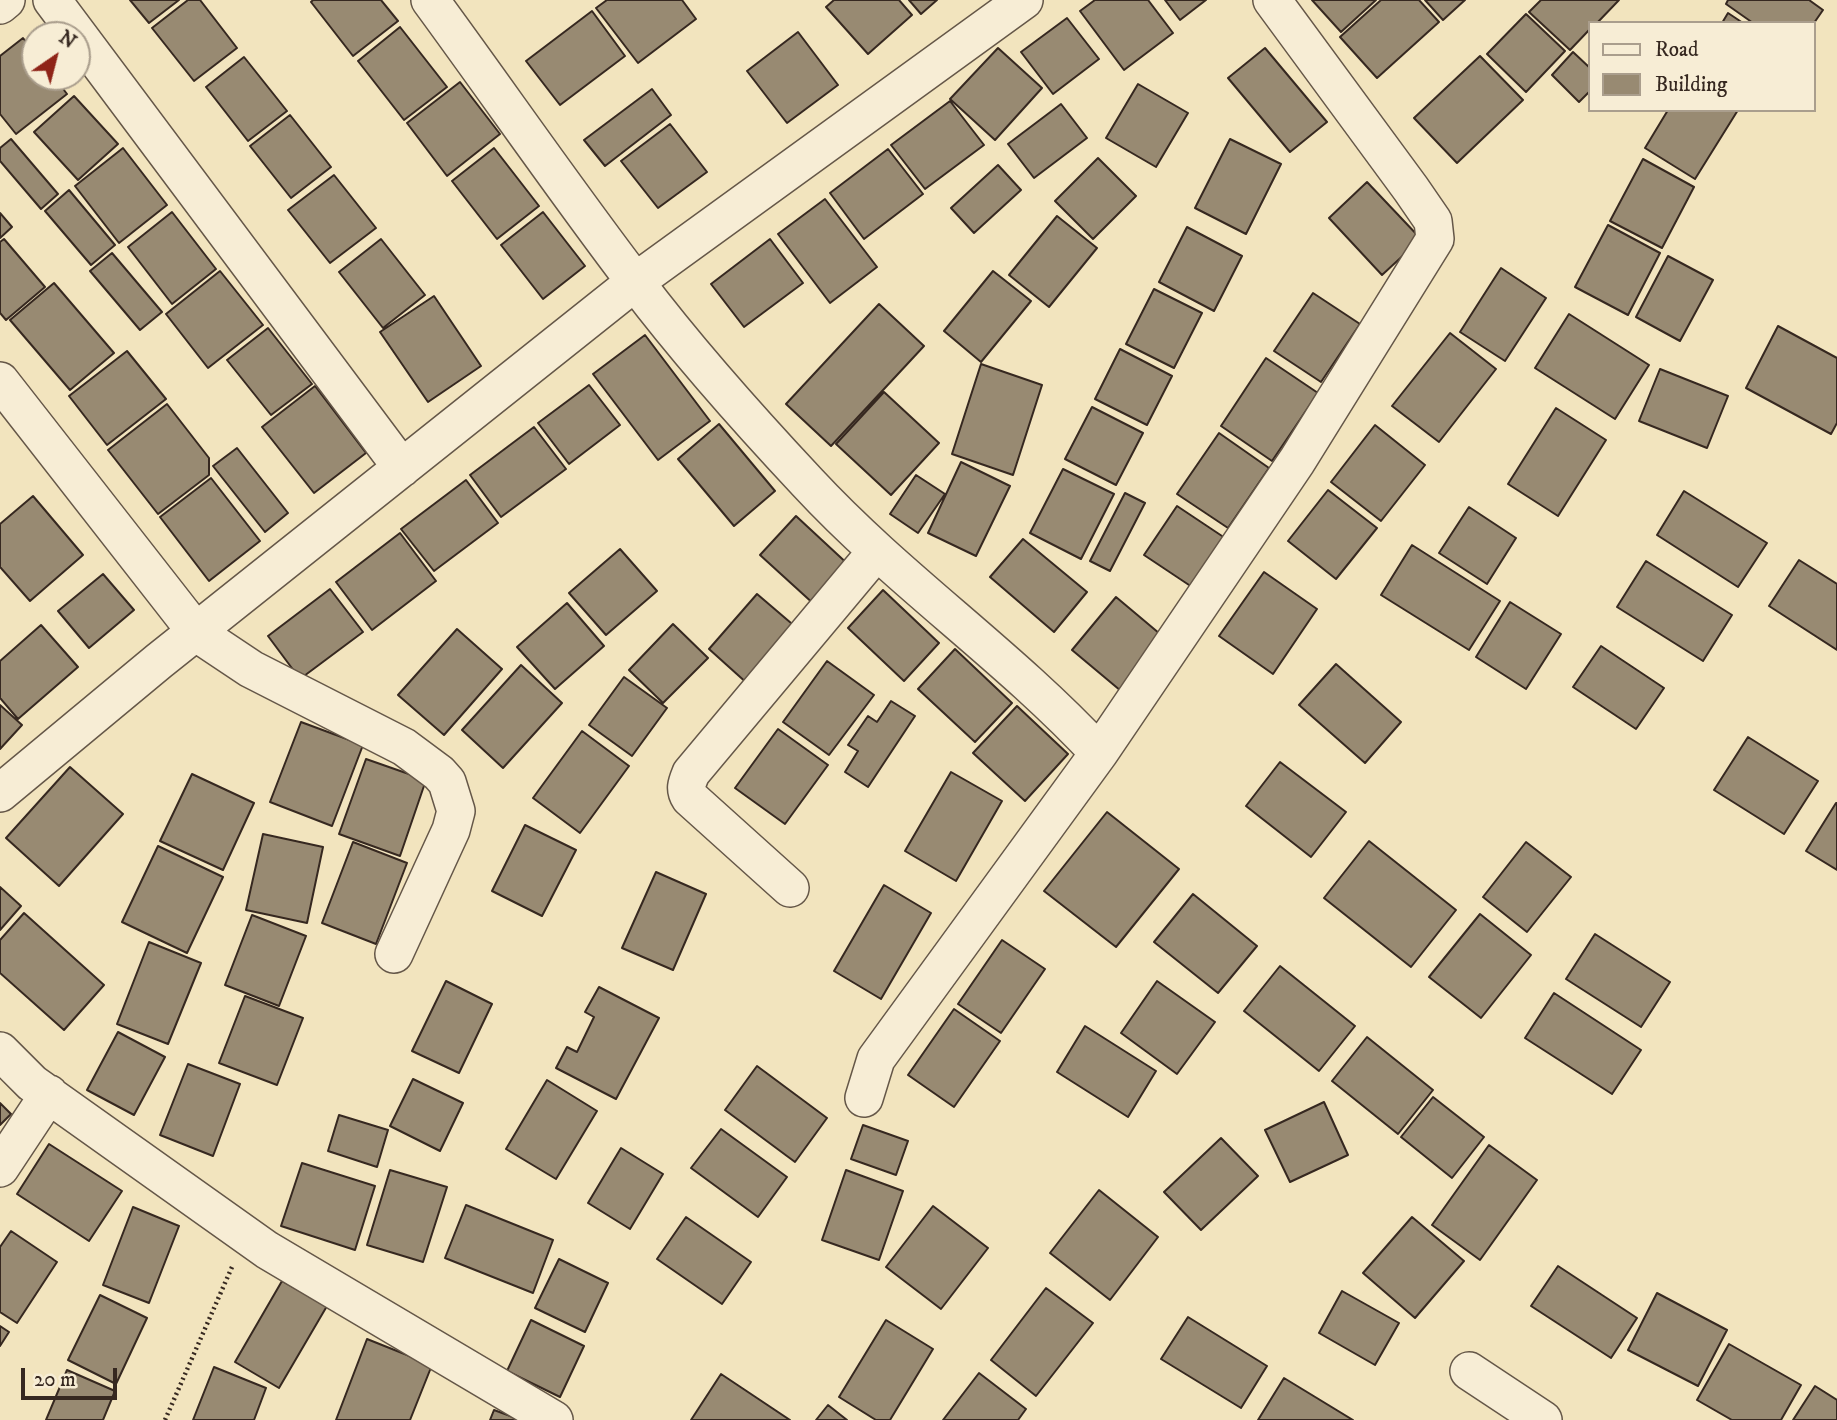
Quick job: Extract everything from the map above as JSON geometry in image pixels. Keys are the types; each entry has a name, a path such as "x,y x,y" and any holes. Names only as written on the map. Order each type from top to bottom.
{"street":[{"path":"0,5 6,0"},
{"path":"52,0 401,468"},
{"path":"430,0 635,282 701,363 809,484 876,552 1070,721 1099,753"},
{"path":"0,793 159,661 635,282 1024,0"},
{"path":"864,1098 876,1059 1099,753 1297,461 1435,239 1433,221 1272,0"},
{"path":"0,381 197,633 251,669 404,747 447,782 456,811 451,830 394,954"},
{"path":"790,888 690,798 686,785 691,773 706,754 876,552"},
{"path":"0,1051 32,1083 267,1250 554,1420"},
{"path":"0,1168 48,1094"},
{"path":"1469,1371 1543,1420"}],"path":[{"path":"165,1420 246,1235"}],"building":[{"path":"130,0 179,0 149,23"},
{"path":"188,0 200,0 237,48 194,81 152,28"},
{"path":"381,0 398,21 353,56 311,2"},
{"path":"607,0 682,0 696,19 638,63 596,8"},
{"path":"834,0 899,0 912,15 868,54 826,7"},
{"path":"909,0 937,0 921,14"},
{"path":"1095,0 1148,0 1173,33 1124,70 1080,11"},
{"path":"1165,0 1206,0 1180,20"},
{"path":"1312,0 1376,0 1341,32"},
{"path":"1381,0 1419,0 1439,22 1377,78 1340,37"},
{"path":"1425,0 1465,0 1443,20"},
{"path":"1541,0 1619,0 1599,21 1588,21 1588,31 1570,50 1529,12"},
{"path":"1728,0 1809,0 1823,10 1815,21 1750,21 1726,4"},
{"path":"592,11 625,56 560,105 526,61"},
{"path":"1728,13 1740,21 1723,21"},
{"path":"1526,14 1565,51 1526,92 1487,54"},
{"path":"1067,18 1099,59 1053,94 1021,52"},
{"path":"400,27 447,87 404,120 358,61"},
{"path":"798,32 838,85 787,123 747,71"},
{"path":"21,40 21,91 65,91 67,94 16,134 0,114 0,56"},
{"path":"998,48 1042,88 995,140 950,99"},
{"path":"1265,48 1327,122 1290,152 1228,78"},
{"path":"1573,52 1588,66 1588,93 1579,102 1552,75"},
{"path":"1480,56 1523,100 1457,163 1414,118"},
{"path":"244,57 287,111 248,141 206,87"},
{"path":"460,82 500,134 447,176 407,123"},
{"path":"1138,84 1188,113 1156,167 1106,138"},
{"path":"652,89 671,115 605,166 584,140"},
{"path":"74,96 118,144 78,180 34,132"},
{"path":"950,101 984,145 925,189 891,145"},
{"path":"1061,104 1087,138 1034,178 1008,144"},
{"path":"1667,112 1737,112 1695,179 1645,148"},
{"path":"290,115 331,167 291,198 250,146"},
{"path":"670,124 707,172 658,208 621,161"},
{"path":"11,139 58,194 41,209 0,161 0,148"},
{"path":"1230,139 1281,164 1246,234 1195,208"},
{"path":"123,148 167,205 119,243 75,186"},
{"path":"494,148 539,206 497,239 452,181"},
{"path":"888,149 923,194 864,239 830,193"},
{"path":"1098,158 1136,196 1093,239 1055,201"},
{"path":"1643,159 1694,187 1662,248 1610,221"},
{"path":"998,165 1021,190 974,233 951,208"},
{"path":"334,175 376,228 330,263 288,210"},
{"path":"1367,182 1421,239 1382,275 1329,218"},
{"path":"69,190 115,245 91,265 45,211"},
{"path":"825,199 877,267 830,303 778,234"},
{"path":"172,212 216,269 172,304 128,247"},
{"path":"543,212 585,266 543,299 501,245"},
{"path":"0,213 12,227 0,238"},
{"path":"1057,216 1097,248 1049,307 1009,275"},
{"path":"1608,225 1660,253 1628,315 1575,287"},
{"path":"1187,227 1242,256 1214,311 1159,282"},
{"path":"4,239 45,287 6,320 0,313 0,242"},
{"path":"381,239 425,295 383,328 339,272"},
{"path":"770,239 803,283 744,327 711,284"},
{"path":"112,253 162,312 140,330 90,271"},
{"path":"1668,256 1713,280 1680,341 1636,317"},
{"path":"1501,268 1546,298 1505,361 1460,332"},
{"path":"220,271 263,325 208,368 166,314"},
{"path":"993,271 1031,301 981,362 944,331"},
{"path":"54,283 114,353 70,390 10,320"},
{"path":"1154,289 1202,313 1174,368 1126,344"},
{"path":"1313,293 1360,324 1321,382 1274,351"},
{"path":"434,296 481,366 428,402 380,332"},
{"path":"879,304 924,346 831,446 786,404"},
{"path":"1569,314 1649,365 1615,419 1535,368"},
{"path":"1778,326 1837,358 1837,423 1831,434 1746,388"},
{"path":"268,328 312,384 271,415 227,360"},
{"path":"1450,333 1496,369 1439,442 1392,406"},
{"path":"645,335 710,421 658,460 593,374"},
{"path":"1120,349 1172,376 1147,425 1095,399"},
{"path":"127,351 166,399 107,445 69,396"},
{"path":"1266,358 1318,393 1272,461 1221,426"},
{"path":"981,364 1042,385 1013,475 952,454"},
{"path":"1660,369 1728,396 1707,448 1639,421"},
{"path":"589,385 620,425 569,464 538,423"},
{"path":"315,386 366,453 314,493 262,427"},
{"path":"884,392 939,443 891,495 836,444"},
{"path":"167,404 209,458 209,475 158,514 108,450"},
{"path":"1092,407 1143,433 1116,485 1065,459"},
{"path":"1556,408 1606,440 1558,516 1508,484"},
{"path":"719,424 775,491 734,526 678,459"},
{"path":"1375,425 1425,465 1381,521 1331,482"},
{"path":"534,427 566,469 501,517 470,475"},
{"path":"1219,433 1269,468 1228,528 1177,494"},
{"path":"237,448 288,513 265,532 213,466"},
{"path":"961,462 1010,486 976,556 928,533"},
{"path":"1063,469 1114,494 1081,559 1030,533"},
{"path":"916,475 945,494 918,533 890,514"},
{"path":"211,478 260,541 209,581 160,517"},
{"path":"466,480 498,523 434,571 401,529"},
{"path":"1328,490 1377,528 1336,579 1288,541"},
{"path":"1684,491 1767,543 1738,587 1657,535"},
{"path":"1125,493 1145,503 1110,571 1090,561"},
{"path":"33,496 83,555 30,601 0,567 0,524"},
{"path":"1177,506 1225,538 1192,587 1144,555"},
{"path":"1469,507 1516,538 1487,584 1439,553"},
{"path":"796,516 852,568 816,606 760,555"},
{"path":"400,533 436,581 372,630 336,582"},
{"path":"1023,539 1087,592 1054,632 990,577"},
{"path":"1412,545 1500,601 1469,650 1381,595"},
{"path":"620,549 657,591 606,635 569,593"},
{"path":"1799,560 1837,584 1837,650 1769,606"},
{"path":"1646,561 1732,615 1703,661 1617,607"},
{"path":"1264,572 1317,609 1273,674 1219,636"},
{"path":"103,574 134,610 89,648 58,611"},
{"path":"330,589 363,632 300,679 268,636"},
{"path":"883,590 939,643 904,681 848,628"},
{"path":"757,594 798,629 749,685 709,649"},
{"path":"1116,597 1166,639 1121,691 1072,650"},
{"path":"1510,602 1561,634 1526,689 1476,657"},
{"path":"567,603 604,646 555,689 517,647"},
{"path":"673,624 708,658 663,703 629,670"},
{"path":"41,625 78,667 18,719 0,698 0,661"},
{"path":"457,629 502,669 444,735 398,695"},
{"path":"1601,646 1664,688 1636,729 1573,687"},
{"path":"955,649 1012,703 975,742 918,689"},
{"path":"827,661 874,695 829,755 783,722"},
{"path":"1336,664 1401,722 1365,763 1299,705"},
{"path":"521,665 562,703 503,768 462,730"},
{"path":"624,677 667,708 632,756 589,725"},
{"path":"891,701 915,716 868,787 845,772 858,751 848,745 868,716 877,722"},
{"path":"0,705 22,725 0,749"},
{"path":"1017,706 1068,754 1025,801 973,753"},
{"path":"301,722 363,745 332,826 270,802"},
{"path":"778,729 828,765 785,824 735,788"},
{"path":"582,731 629,766 580,833 533,798"},
{"path":"1748,737 1818,781 1784,834 1714,790"},
{"path":"366,759 426,780 400,856 339,834"},
{"path":"1280,762 1346,812 1311,857 1246,806"},
{"path":"70,767 123,814 59,886 6,838"},
{"path":"951,772 1002,801 956,881 905,851"},
{"path":"192,774 254,803 223,870 160,841"},
{"path":"1837,803 1837,870 1806,851"},
{"path":"1107,812 1179,869 1116,947 1044,891"},
{"path":"525,825 576,850 542,916 492,891"},
{"path":"263,834 323,847 307,923 246,910"},
{"path":"1369,841 1456,910 1411,967 1324,898"},
{"path":"353,842 407,863 376,944 322,923"},
{"path":"1526,842 1571,877 1527,932 1483,897"},
{"path":"158,846 223,877 187,953 122,922"},
{"path":"656,872 706,894 673,970 622,948"},
{"path":"884,885 931,913 881,999 834,971"},
{"path":"0,887 21,906 0,930"},
{"path":"1193,894 1257,946 1218,993 1154,942"},
{"path":"24,913 104,985 64,1030 0,973 0,940"},
{"path":"1480,914 1531,955 1481,1018 1429,977"},
{"path":"252,915 306,936 279,1006 225,985"},
{"path":"1595,934 1670,982 1641,1027 1566,979"},
{"path":"1002,940 1045,969 1001,1033 958,1004"},
{"path":"149,942 201,963 168,1044 117,1024"},
{"path":"1280,966 1355,1026 1319,1071 1244,1011"},
{"path":"446,981 492,1004 459,1073 412,1051"},
{"path":"1157,981 1215,1022 1177,1074 1121,1033"},
{"path":"599,987 659,1018 616,1099 556,1068 567,1047 577,1052 594,1017 585,1012"},
{"path":"1554,993 1641,1050 1612,1094 1525,1038"},
{"path":"245,996 303,1018 277,1085 219,1063"},
{"path":"954,1009 1000,1041 954,1107 908,1075"},
{"path":"1085,1026 1156,1071 1128,1117 1057,1072"},
{"path":"118,1032 165,1057 134,1115 87,1090"},
{"path":"1367,1037 1433,1090 1398,1134 1332,1081"},
{"path":"188,1064 240,1084 213,1156 160,1135"},
{"path":"757,1066 827,1118 795,1162 725,1110"},
{"path":"413,1079 463,1103 440,1151 390,1126"},
{"path":"547,1080 597,1111 556,1179 506,1149"},
{"path":"1433,1097 1484,1137 1452,1178 1401,1137"},
{"path":"1324,1102 1348,1155 1290,1182 1265,1130"},
{"path":"0,1103 11,1114 0,1125"},
{"path":"339,1115 388,1130 377,1167 328,1151"},
{"path":"863,1125 908,1141 896,1175 851,1159"},
{"path":"721,1129 787,1177 758,1217 691,1168"},
{"path":"1221,1138 1258,1176 1201,1230 1164,1192"},
{"path":"49,1144 122,1191 89,1241 17,1194"},
{"path":"1489,1145 1537,1180 1480,1260 1432,1225"},
{"path":"621,1148 663,1174 630,1229 588,1203"},
{"path":"302,1163 375,1186 355,1250 281,1226"},
{"path":"390,1170 447,1187 423,1262 367,1245"},
{"path":"846,1170 903,1191 879,1260 822,1240"},
{"path":"1099,1190 1158,1237 1110,1300 1050,1253"},
{"path":"466,1205 553,1240 533,1293 445,1258"},
{"path":"933,1206 988,1248 941,1309 886,1267"},
{"path":"133,1207 179,1226 149,1303 103,1285"},
{"path":"686,1217 751,1262 722,1304 657,1259"},
{"path":"1412,1217 1464,1261 1415,1318 1363,1273"},
{"path":"11,1231 57,1262 17,1323 0,1312 0,1247"},
{"path":"559,1259 608,1283 585,1332 535,1308"},
{"path":"1558,1266 1637,1318 1611,1358 1531,1306"},
{"path":"282,1281 327,1306 279,1388 235,1362"},
{"path":"1046,1288 1093,1323 1036,1396 991,1360"},
{"path":"1342,1291 1399,1323 1375,1365 1319,1333"},
{"path":"1657,1293 1727,1330 1698,1386 1628,1350"},
{"path":"100,1295 147,1318 116,1384 68,1360"},
{"path":"1188,1317 1267,1366 1241,1408 1161,1359"},
{"path":"531,1320 584,1346 560,1397 507,1371"},
{"path":"886,1320 933,1349 890,1420 876,1420 839,1397"},
{"path":"0,1326 9,1332 0,1346"},
{"path":"367,1339 432,1365 410,1420 336,1420"},
{"path":"1729,1344 1801,1385 1781,1420 1732,1420 1697,1400"},
{"path":"214,1367 266,1388 254,1420 193,1420"},
{"path":"67,1370 115,1391 103,1420 46,1420"},
{"path":"979,1373 1026,1409 1018,1420 943,1420"},
{"path":"721,1374 790,1420 691,1420"},
{"path":"1284,1378 1353,1420 1258,1420"},
{"path":"1815,1386 1837,1400 1837,1420 1793,1420"},
{"path":"828,1405 847,1420 816,1420"},
{"path":"494,1410 521,1420 490,1420"}]}
